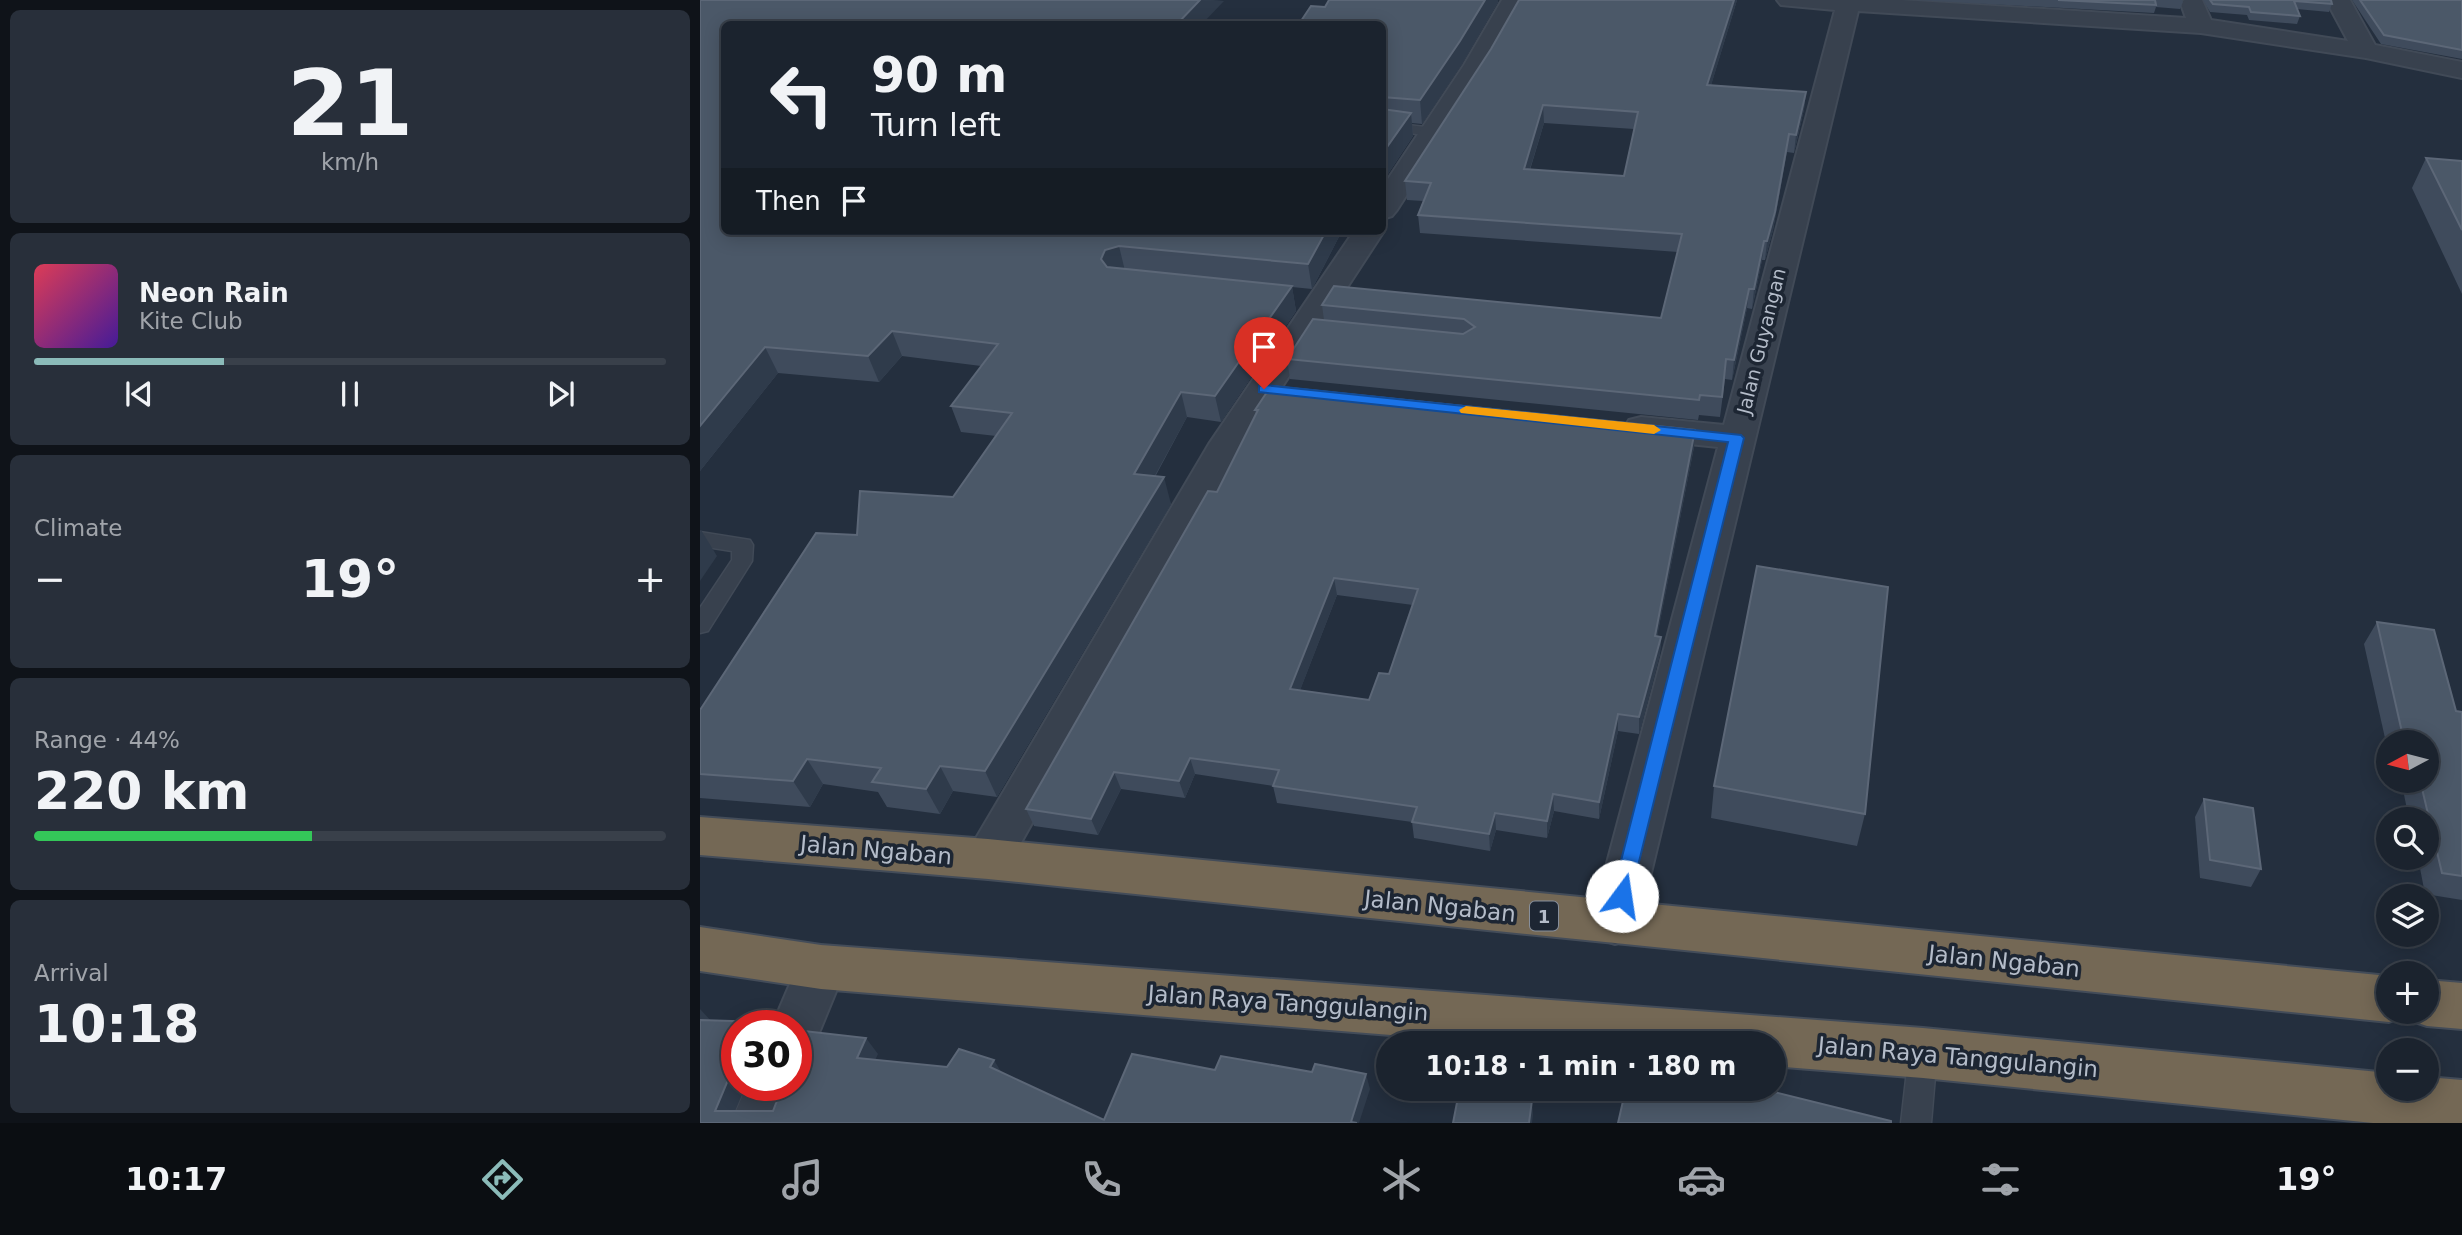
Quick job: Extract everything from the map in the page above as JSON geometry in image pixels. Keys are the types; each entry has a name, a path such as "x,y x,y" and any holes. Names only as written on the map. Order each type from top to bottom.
{"highway":[{"name":"Jalan Ngaban","path":"700,836 988,859 2376,998"},
{"name":"Jalan Raya Tanggulangin","path":"700,949 821,967 1923,1053 2462,1106"},
{"path":"2439,1004 2462,1006"}],"street":[{"path":"1386,204 1477,65 1514,0"},
{"path":"1789,0 2201,26 2366,51 2462,70"},
{"path":"2192,0 2201,26"},
{"path":"2338,0 2366,51"},
{"name":"Jalan Guyangan","path":"1615,923 1848,4"},
{"path":"988,859 1227,444 1366,235"},
{"path":"1264,389 1305,393"},
{"path":"1611,425 1736,438"},
{"path":"803,1010 821,967"},
{"path":"758,1123 767,1101"}],"lane":[{"path":"1386,126 1434,132"},
{"path":"700,539 733,542 743,545 744,552 742,561 700,625"},
{"path":"1916,1123 1923,1053"}],"building":[{"path":"700,0 1200,0 1180,21 721,21 721,235 1324,235 1308,264 1119,246 1105,250 1101,259 1107,267 1292,286 1215,396 1181,392 1134,474 1164,477 985,771 940,766 926,789 872,782 881,768 807,759 793,781 700,774 700,710 816,533 857,535 860,491 953,497 1012,413 951,406 998,344 892,331 868,356 765,347 700,426"},
{"path":"1329,0 1485,0 1420,100 1386,97 1386,21 1301,21 1311,6 1325,7"},
{"path":"1519,0 1734,0 1707,85 1806,92 1796,135 1789,134 1775,212 1767,241 1764,241 1754,289 1749,289 1734,360 1726,359 1722,397 1700,395 1699,400 1287,359 1313,319 1463,334 1475,327 1464,319 1322,305 1334,286 1661,318 1682,234 1418,215 1431,183 1405,181 1491,49","holes":["1543,105 1638,112 1624,176 1524,169"]},
{"path":"2058,0 2155,0 2156,5"},
{"path":"2210,0 2331,0 2332,4 2294,1 2300,16 2251,12 2249,7 2213,4"},
{"path":"2360,0 2462,0 2462,50 2384,35"},
{"path":"1386,110 1411,113 1386,148"},
{"path":"2426,158 2462,161 2462,230"},
{"path":"1271,386 1695,430 1655,636 1661,637 1639,717 1618,714 1599,802 1553,794 1547,821 1495,813 1489,834 1412,822 1417,807 1273,786 1279,770 1190,758 1179,781 1114,772 1091,819 1026,809 1208,491 1217,492 1258,410 1255,410","holes":["1334,578 1418,589 1389,674 1379,673 1369,700 1290,689"]},
{"path":"1757,566 1888,587 1865,814 1714,786"},
{"path":"2377,622 2434,630 2456,711 2462,712 2462,876 2442,873 2439,860 2439,807 2426,807 2423,793 2440,793 2440,730 2402,730"},
{"path":"2204,799 2253,808 2261,869 2210,860"},
{"path":"700,1020 721,1021 721,1097 715,1111 773,1111 777,1101 812,1101 812,1032 866,1038 857,1058 947,1067 959,1049 994,1060 990,1067 1104,1120 1132,1054 1215,1070 1221,1056 1312,1072 1315,1064 1366,1074 1351,1122 1357,1123 700,1123"},
{"path":"1786,1095 1891,1121 1891,1123 1618,1123 1623,1101 1786,1101"},
{"path":"1457,1101 1532,1101 1529,1123 1453,1123"}],"slow traffic":[{"path":"1466,410 1654,430"}],"route":[{"path":"1264,389 1736,438 1622,896"}]}
